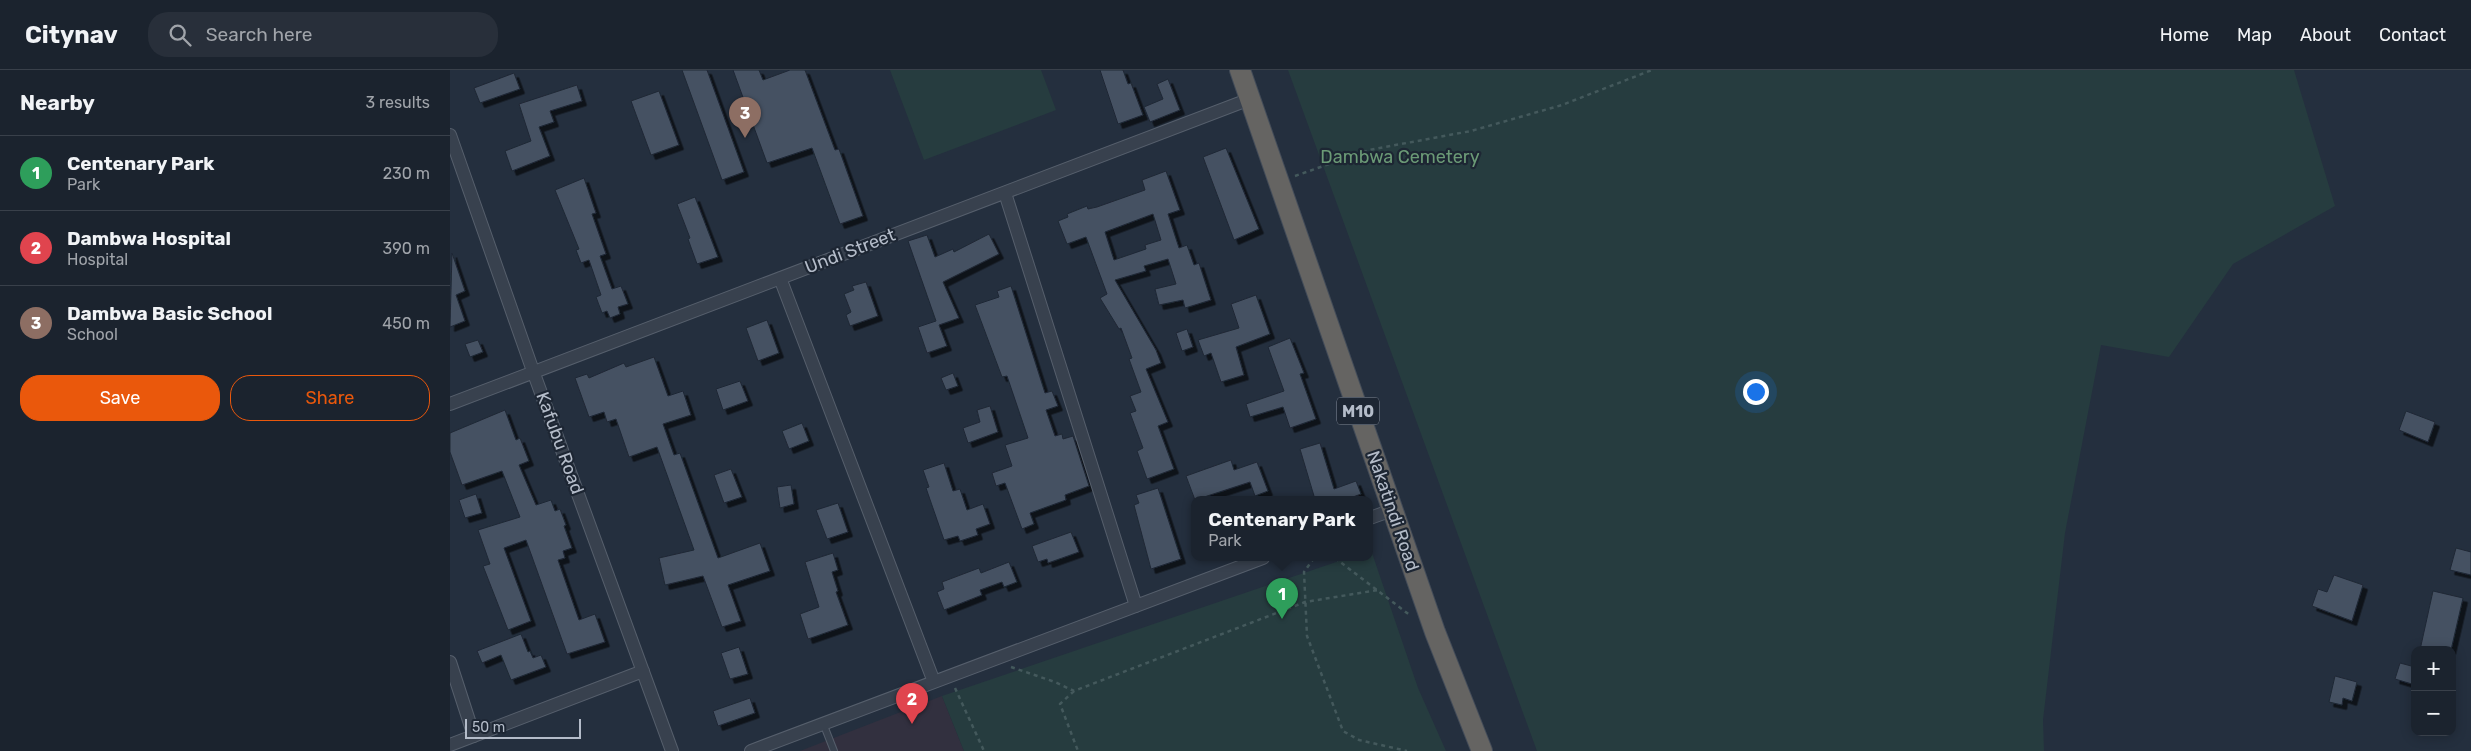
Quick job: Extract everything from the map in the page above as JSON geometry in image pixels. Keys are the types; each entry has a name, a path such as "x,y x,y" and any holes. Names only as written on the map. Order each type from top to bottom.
{"highway":[{"name":"Nakatindi Road","path":"1240,70 1435,632 1482,751"}],"street":[{"name":"Undi Street","path":"450,404 1250,99"},
{"name":"Kafubu Road","path":"450,135 533,371 672,751"},
{"path":"1004,193 1136,606"},
{"path":"780,278 934,682"},
{"path":"1373,517 1392,510"},
{"path":"751,751 1255,561"},
{"path":"450,662 474,736"},
{"path":"450,745 643,671"}],"lane":[{"path":"823,723 834,751"}],"path":[{"path":"1280,182 1369,150 1471,131 1553,107 1652,70"},
{"path":"1312,561 1304,572 1307,636 1343,731 1359,740 1407,751"},
{"path":"1339,561 1435,632"},
{"path":"1078,751 1060,704 1074,691 1305,602 1378,590"},
{"path":"993,660 1055,682 1074,691"},
{"path":"949,676 984,751"}],"shaded area":[{"path":"942,696 964,751 800,751"}],"green space":[{"path":"890,70 1041,70 1056,110 924,160"},
{"name":"Dambwa Cemetery","path":"1288,70 2294,70 2335,206 2233,264 2169,357 2101,345 2065,533 2043,720 2044,751 1537,751"},
{"path":"1373,556 1418,688 1446,751 964,751 942,696 1339,561 1373,561"}],"building":[{"path":"682,70 707,70 744,172 722,180"},
{"path":"733,70 759,70 763,80 790,70 805,70 835,150 839,149 863,216 840,224 812,148 767,163"},
{"path":"1100,70 1123,70 1128,84 1131,83 1143,115 1118,124"},
{"path":"514,73 520,89 480,103 474,88"},
{"path":"1168,79 1180,110 1150,122 1144,107 1163,99 1157,84"},
{"path":"577,85 582,101 550,111 554,122 539,127 550,156 512,171 505,151 531,141 519,104"},
{"path":"659,91 679,145 651,155 631,101"},
{"path":"1226,148 1259,229 1234,240 1203,157"},
{"path":"1166,171 1180,210 1168,214 1179,248 1187,245 1194,265 1199,263 1211,300 1185,308 1183,300 1159,305 1155,289 1176,284 1168,259 1144,266 1146,271 1115,280 1156,350 1161,363 1146,369 1168,422 1158,426 1174,469 1147,479 1137,451 1143,448 1130,413 1136,411 1130,396 1141,392 1129,359 1132,358 1121,328 1119,329 1100,298 1107,294 1086,237 1067,244 1058,221 1068,217 1067,214 1087,206 1088,209 1097,207 1145,190 1142,180","holes":["1153,214 1161,240 1145,245 1146,249 1114,260 1105,232"]},
{"path":"584,178 596,213 592,214 606,254 600,256 612,289 621,286 628,304 618,307 620,314 610,318 607,311 602,313 596,297 601,295 589,260 581,263 576,250 579,249 555,190"},
{"path":"695,197 718,257 697,264 688,239 690,238 677,204"},
{"path":"989,234 999,254 943,282 959,318 939,325 947,346 927,353 918,327 936,321 908,241 927,235 935,257 953,249 954,252"},
{"path":"452,253 465,291 456,295 465,321 450,327"},
{"path":"866,282 878,316 850,326 846,315 851,312 844,294 854,290 852,286"},
{"path":"1011,286 1045,393 1052,391 1058,406 1046,410 1055,436 1062,434 1063,439 1073,436 1089,486 1065,495 1066,500 1030,513 1034,524 1022,529 1005,483 996,486 992,473 1012,466 1005,445 1028,438 1007,376 1002,377 975,305 999,297 997,291"},
{"path":"1256,295 1270,334 1236,347 1244,375 1221,382 1211,353 1204,356 1198,340 1239,328 1231,304"},
{"path":"767,320 779,353 758,361 746,328"},
{"path":"1187,329 1193,347 1182,351 1176,333"},
{"path":"1290,338 1304,373 1300,374 1316,419 1290,428 1283,407 1250,417 1246,404 1284,391 1268,347"},
{"path":"478,340 483,352 470,357 465,344"},
{"path":"654,357 668,396 683,391 691,415 663,424 674,455 680,453 718,558 760,543 770,571 728,585 741,621 722,627 703,576 665,585 659,558 694,550 657,447 629,457 616,419 607,422 604,412 589,417 575,378 587,374 589,378 624,363 626,367"},
{"path":"953,373 958,386 946,390 941,378"},
{"path":"740,381 748,401 723,410 716,389"},
{"path":"990,406 998,432 968,443 963,428 980,422 977,410"},
{"path":"505,410 516,440 520,438 529,461 519,465 536,505 551,500 555,511 560,509 566,525 564,526 572,548 563,551 565,558 558,560 579,620 595,614 605,642 567,654 526,540 504,548 531,621 508,630 483,566 490,564 478,530 520,517 502,471 462,485 450,452 450,433"},
{"path":"2406,411 2435,422 2428,442 2399,430"},
{"path":"802,423 809,441 789,449 782,431"},
{"path":"1320,443 1334,489 1356,481 1361,494 1356,496 1314,496 1300,449"},
{"path":"1231,460 1234,470 1257,462 1268,491 1255,496 1250,482 1207,496 1194,496 1186,476"},
{"path":"944,463 953,491 960,489 967,510 983,504 990,524 976,529 978,535 960,541 958,536 944,540 926,488 929,487 923,470"},
{"path":"731,469 742,497 724,503 714,475"},
{"path":"791,485 794,504 780,508 777,487"},
{"path":"1158,488 1181,559 1151,569 1134,505 1139,503 1136,495"},
{"path":"476,494 482,513 465,518 459,500"},
{"path":"838,503 848,532 827,539 816,510"},
{"path":"1071,532 1079,552 1048,563 1047,559 1038,562 1032,546"},
{"path":"2456,548 2471,552 2471,575 2450,570"},
{"path":"833,553 838,570 832,572 838,591 836,592 848,625 808,639 800,614 819,607 805,562"},
{"path":"1009,562 1017,582 1004,587 1002,582 980,590 982,595 944,610 937,592 944,589 942,582 979,568 981,573"},
{"path":"2334,575 2363,585 2352,621 2312,606 2318,589 2327,592"},
{"path":"2433,591 2463,598 2452,646 2421,646"},
{"path":"521,634 528,652 530,651 533,658 541,655 546,667 511,680 501,655 482,663 477,651"},
{"path":"739,647 748,674 730,679 721,653"},
{"path":"2400,663 2411,666 2411,684 2395,679"},
{"path":"2335,676 2357,682 2352,701 2343,698 2342,705 2329,702"},
{"path":"750,698 755,713 718,726 713,711"}],"place":[{"name":"Dambwa Basic School","path":"745,138"},
{"name":"Centenary Park","path":"1282,619"},
{"name":"Dambwa Hospital","path":"912,724"}]}
